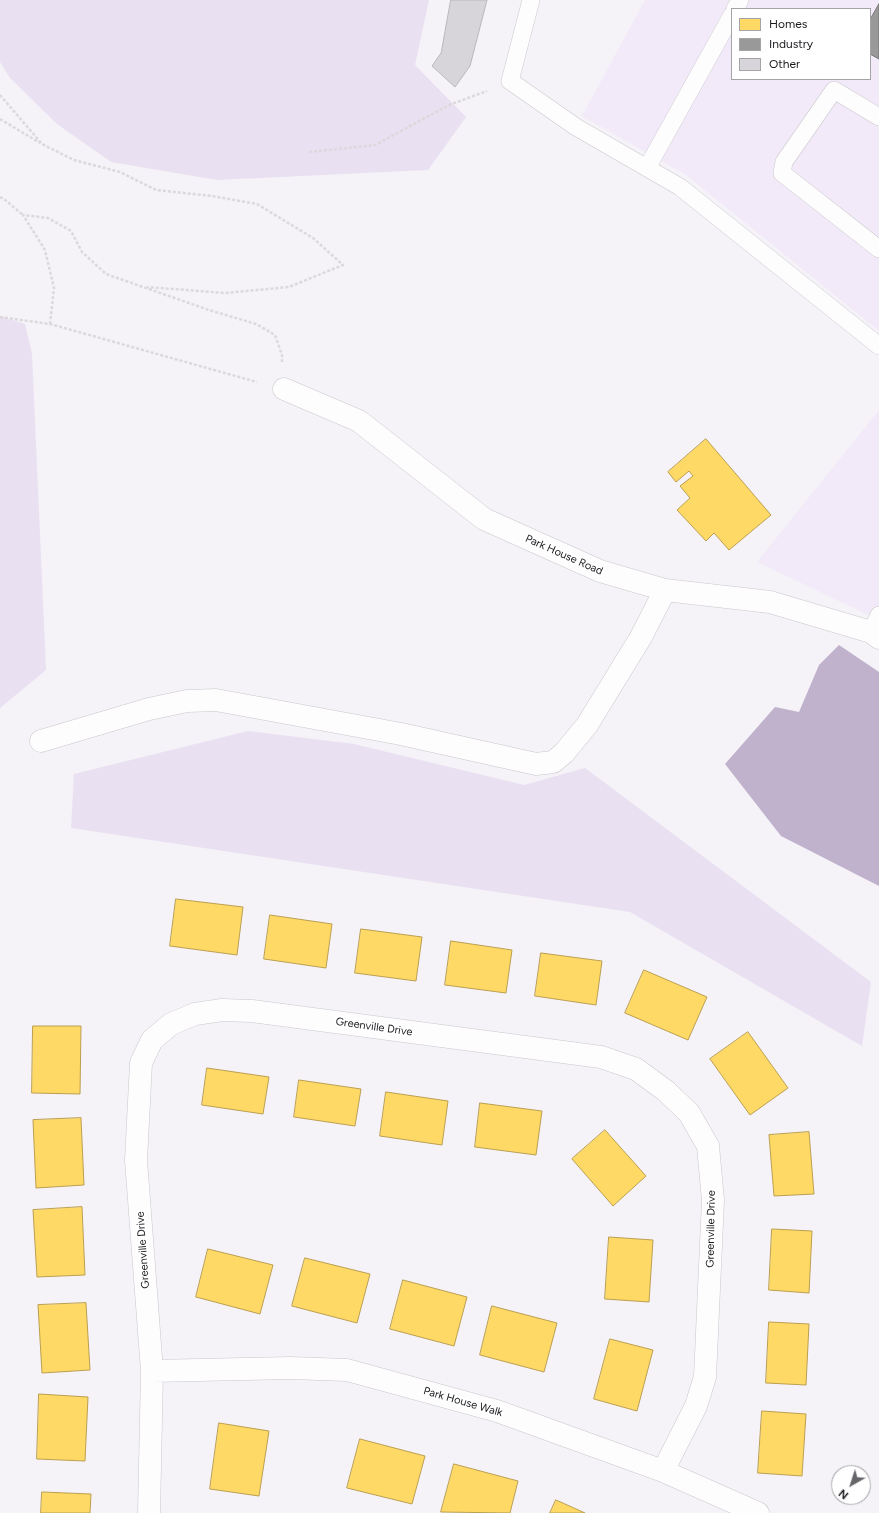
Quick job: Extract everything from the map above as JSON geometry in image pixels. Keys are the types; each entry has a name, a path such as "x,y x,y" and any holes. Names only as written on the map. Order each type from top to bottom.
{"street":[{"name":"Park House Road","path":"284,389 358,421 484,519 600,571 665,590 770,602 876,628"},
{"path":"41,741 149,710 187,702 216,700 401,734 536,764 553,762 564,753 587,725 641,637 665,590"},
{"name":"Greenville Drive","path":"149,1513 152,1370 136,1160 141,1062 152,1040 171,1024 195,1014 222,1010 252,1011 602,1058 636,1069 666,1091 688,1113 708,1146 713,1200 705,1377 696,1406 663,1471"},
{"name":"Park House Walk","path":"152,1370 290,1368 347,1370 497,1411 663,1471 758,1513"}],"lane":[{"path":"530,0 510,82 576,127 680,187 879,346"},
{"path":"647,168 731,17"},
{"path":"879,117 834,90 784,162 782,173 879,249"}],"path":[{"path":"309,152 376,146 449,105 510,82"},
{"path":"0,95 42,144"},
{"path":"0,120 74,160 120,172 156,190 212,196 257,204 313,238 343,265 289,287 225,292 143,286"},
{"path":"0,197 23,215 45,250 54,288 50,324"},
{"path":"0,316 50,324 284,389 282,355 275,335 256,324 209,310 106,274 82,252 71,231 48,218 23,215"}],"shaded area":[{"path":"0,0 429,0 415,65 466,117 428,170 217,180 111,162 57,124 10,78 0,62"},
{"path":"645,0 879,0 879,331 686,175 582,116"},
{"path":"0,316 25,324 32,354 46,670 0,708"},
{"path":"879,410 879,620 757,562"},
{"path":"839,645 879,672 879,886 781,836 725,764 775,707 799,712 819,665"},
{"path":"248,731 354,744 524,785 585,768 871,982 862,1046 630,912 71,828 74,774"}],"building: Homes":[{"path":"706,439 771,515 729,550 714,533 706,541 677,510 690,498 680,486 693,476 689,471 676,482 668,472"},
{"path":"176,899 243,907 237,955 170,946"},
{"path":"270,915 332,924 326,968 264,959"},
{"path":"361,929 422,937 416,981 355,973"},
{"path":"451,941 512,950 506,993 445,985"},
{"path":"541,953 602,961 596,1005 535,996"},
{"path":"644,970 707,997 688,1040 625,1013"},
{"path":"33,1026 81,1026 80,1094 32,1093"},
{"path":"748,1032 788,1088 750,1115 710,1059"},
{"path":"207,1068 269,1077 263,1114 202,1105"},
{"path":"299,1080 361,1089 355,1126 294,1117"},
{"path":"386,1092 448,1101 442,1145 380,1136"},
{"path":"480,1103 542,1111 536,1155 475,1147"},
{"path":"81,1118 84,1185 36,1188 33,1120"},
{"path":"605,1130 646,1176 613,1206 572,1159"},
{"path":"809,1132 814,1194 774,1196 769,1135"},
{"path":"82,1207 85,1275 37,1277 33,1210"},
{"path":"772,1229 812,1231 809,1293 769,1290"},
{"path":"609,1237 653,1240 649,1302 605,1299"},
{"path":"208,1249 273,1265 260,1314 196,1297"},
{"path":"305,1258 370,1274 357,1323 292,1306"},
{"path":"403,1280 467,1297 454,1346 390,1329"},
{"path":"86,1303 90,1370 42,1373 38,1305"},
{"path":"492,1306 557,1323 544,1372 480,1355"},
{"path":"769,1322 809,1324 806,1385 766,1383"},
{"path":"610,1339 653,1350 637,1411 594,1399"},
{"path":"39,1394 88,1397 85,1461 37,1459"},
{"path":"762,1411 806,1414 802,1476 758,1473"},
{"path":"219,1423 269,1431 259,1496 210,1489"},
{"path":"360,1439 425,1456 412,1504 347,1488"},
{"path":"454,1464 518,1481 510,1513 441,1512"},
{"path":"42,1492 91,1494 90,1513 41,1513"},
{"path":"556,1500 585,1513 550,1513"}],"building: Industry":[{"path":"879,4 879,59 871,55 871,18"}],"building: Other":[{"path":"451,0 487,0 470,66 455,87 432,66 441,53"}]}
